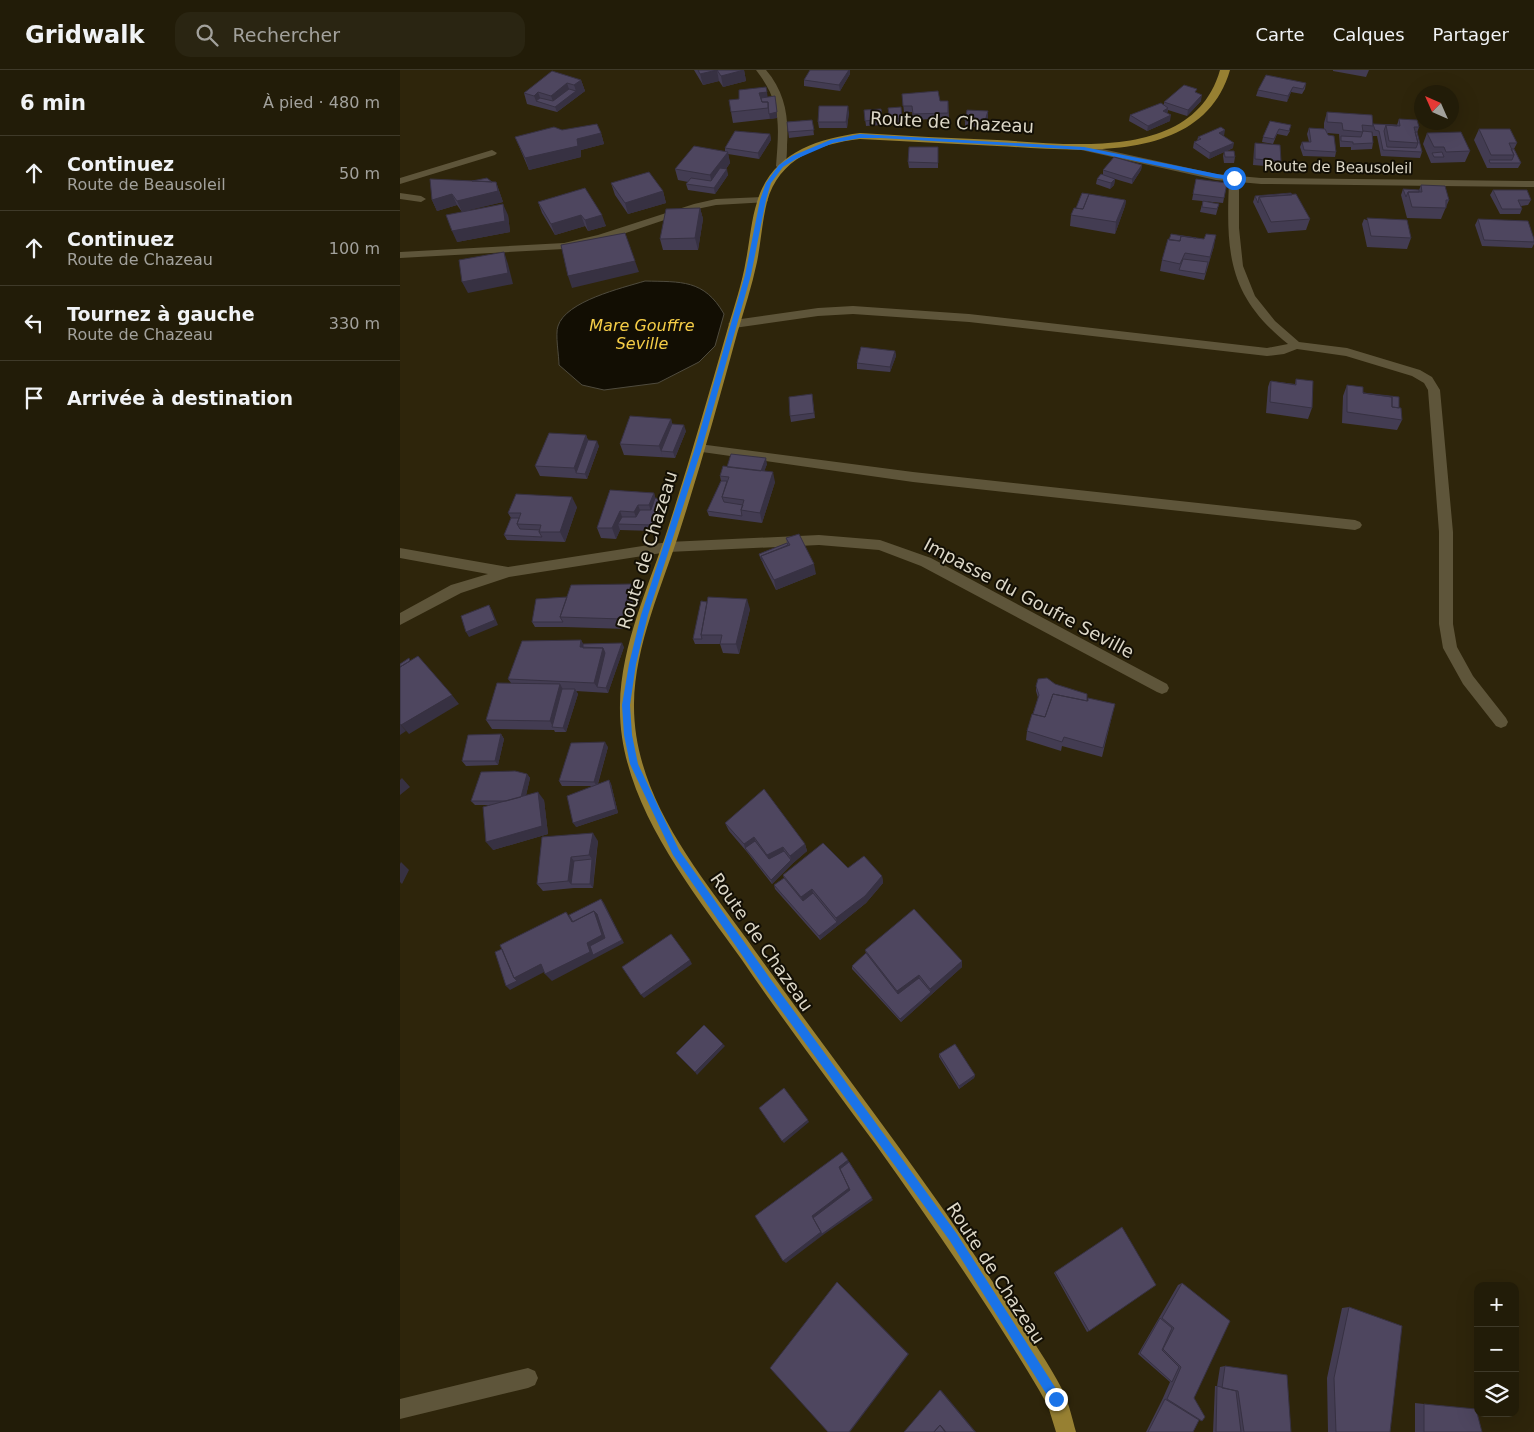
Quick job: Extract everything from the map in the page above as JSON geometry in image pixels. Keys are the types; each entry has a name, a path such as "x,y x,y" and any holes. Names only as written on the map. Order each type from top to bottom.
{"main road":[{"name":"Route de Chazeau","path":"1066,1432 1056,1399 953,1238 765,981 681,860 634,764 628,735 626,705 632,664 644,615 668,547 734,324 748,275 763,200 769,183 781,166 794,157 817,147 847,137 860,136 1084,148 1118,146 1143,141 1179,129 1191,121 1211,102 1218,91 1225,70"}],"street":[{"path":"761,70 771,79"},
{"path":"764,70 771,79 784,118 781,166"},
{"name":"Route de Beausoleil","path":"1084,148 1216,177 1261,181 1534,184"},
{"path":"400,181 492,153"},
{"path":"1234,178 1234,228 1240,277 1258,307 1278,330 1296,345"},
{"path":"400,196 421,199"},
{"path":"400,255 564,246 601,238 694,207 716,202 763,200"},
{"path":"734,324 818,312 853,310 968,318 1267,352 1284,350 1296,345 1347,352 1416,373 1428,380 1434,390 1446,532 1448,582 1446,624 1450,648 1468,680 1501,722"},
{"path":"698,448 913,478 1355,525"},
{"name":"Impasse du Goufre Seville","path":"509,572 668,547 819,540 880,546 926,562 1162,688"},
{"path":"400,553 509,572"},
{"path":"400,620 456,590 509,572"},
{"path":"400,1409 528,1378"}],"water":[{"name":"Mare Gouffre Seville","path":"645,281 681,283 700,288 708,294 724,314 715,346 699,362 658,383 604,390 582,385 559,365 557,330 563,317 572,309 596,297"}],"building":[{"path":"698,70 717,70 700,74"},
{"path":"717,70 744,70 721,76"},
{"path":"810,70 849,70 839,85 804,80"},
{"path":"552,71 581,80 574,85 567,83 551,96 538,92 534,96 524,93"},
{"path":"1266,75 1306,83 1303,89 1293,87 1288,96 1258,90"},
{"path":"1184,85 1197,89 1195,92 1202,95 1188,110 1164,102"},
{"path":"766,87 767,92 759,93 762,102 768,102 768,108 731,112 729,100 739,99 739,90"},
{"path":"569,89 576,91 555,107 536,101 540,98 553,101"},
{"path":"938,91 940,101 948,101 948,113 913,114 912,106 903,106 902,94"},
{"path":"775,96 777,112 769,114 768,102 762,102 761,98"},
{"path":"1161,103 1168,108 1163,111 1171,115 1148,126 1130,115"},
{"path":"819,106 848,106 846,122 818,122"},
{"path":"901,107 902,118 890,119 888,108"},
{"path":"881,109 882,119 865,121 864,110"},
{"path":"967,110 988,111 985,121 965,121"},
{"path":"1327,112 1372,115 1373,126 1362,125 1363,132 1343,130 1342,123 1327,122"},
{"path":"1399,119 1414,120 1414,130 1418,143 1389,141 1386,125 1400,126"},
{"path":"812,120 814,130 788,132 787,122"},
{"path":"1270,121 1291,125 1289,131 1279,129 1274,139 1263,137"},
{"path":"597,124 601,133 577,139 578,146 525,158 515,137 554,127 562,130"},
{"path":"1373,124 1397,125 1386,125 1384,131 1387,147 1416,148 1418,143 1415,132 1417,132 1422,152 1383,150 1379,131 1375,130"},
{"path":"1221,127 1225,130 1219,133 1234,143 1210,153 1194,142 1201,139 1198,137"},
{"path":"1309,128 1325,129 1328,135 1334,136 1336,152 1304,150 1302,142 1311,142"},
{"path":"1479,129 1510,129 1517,143 1509,143 1514,155 1491,155"},
{"path":"735,131 770,134 758,153 725,148"},
{"path":"1363,131 1372,132 1373,143 1353,144 1353,142 1341,141 1341,136 1361,137"},
{"path":"1461,132 1470,151 1446,152 1444,147 1434,147 1427,133"},
{"path":"1255,143 1280,145 1281,161 1255,159"},
{"path":"694,146 728,152 710,175 675,169"},
{"path":"909,147 938,147 938,163 908,162"},
{"path":"1511,149 1514,149 1521,163 1490,163 1489,160 1512,160 1514,155"},
{"path":"1224,151 1234,151 1235,157 1225,157"},
{"path":"1442,152 1444,157 1434,157 1432,153"},
{"path":"1114,157 1142,165 1132,179 1103,170"},
{"path":"720,168 727,169 714,188 686,184 691,178 711,181"},
{"path":"649,172 663,191 625,203 611,183"},
{"path":"1101,174 1115,179 1111,183 1097,179"},
{"path":"487,178 492,182 472,181"},
{"path":"430,179 496,182 498,191 457,201 452,194 432,200"},
{"path":"1196,179 1227,183 1224,198 1193,194"},
{"path":"1421,185 1445,186 1449,200 1446,200 1446,208 1412,207 1408,192 1422,192"},
{"path":"585,188 602,215 585,220 581,215 551,224 538,202"},
{"path":"1403,189 1419,190 1419,192 1408,192 1406,197"},
{"path":"1493,190 1527,190 1531,200 1518,200 1522,209 1502,209"},
{"path":"1082,193 1089,194 1083,209 1076,208"},
{"path":"1291,193 1292,195 1259,197 1258,203 1255,196"},
{"path":"1089,194 1125,200 1116,222 1071,215 1074,208 1083,209"},
{"path":"1296,194 1310,219 1271,222 1259,197"},
{"path":"1203,201 1219,204 1217,209 1202,207"},
{"path":"503,204 505,221 452,231 446,215"},
{"path":"700,208 695,238 660,239 666,209"},
{"path":"1367,218 1407,220 1411,238 1371,236"},
{"path":"1478,219 1528,221 1534,242 1484,240"},
{"path":"625,233 635,261 568,276 561,245"},
{"path":"1171,234 1196,238 1181,236 1180,241 1169,240"},
{"path":"1206,234 1216,235 1210,257 1185,253 1180,264 1162,260 1168,239 1180,241 1181,236 1204,239"},
{"path":"504,252 508,273 462,282 459,260"},
{"path":"1183,259 1208,262 1205,274 1179,270"},
{"path":"861,347 895,351 890,367 857,363"},
{"path":"1296,379 1313,381 1312,408 1270,402 1271,381 1296,385"},
{"path":"1347,385 1363,387 1363,393 1392,397 1392,407 1401,408 1402,420 1347,412"},
{"path":"1363,393 1399,397 1399,408 1392,407 1392,397"},
{"path":"812,394 814,413 790,416 789,397"},
{"path":"630,416 671,419 659,446 620,444"},
{"path":"672,424 684,425 673,452 661,451"},
{"path":"549,433 586,435 574,468 535,466"},
{"path":"588,440 597,441 585,474 576,473"},
{"path":"731,454 766,458 761,471 727,467"},
{"path":"723,466 773,472 760,513 741,510 744,500 722,497 729,477 720,476"},
{"path":"721,481 727,481 722,497 724,502 743,505 741,510 742,516 707,511"},
{"path":"610,490 654,493 649,505 638,505 634,512 620,511 612,528 597,528"},
{"path":"516,494 572,497 560,532 539,532 541,525 517,524 521,513 508,513"},
{"path":"655,498 660,499 652,525 618,524 622,517 636,517 640,510 651,510"},
{"path":"511,518 519,518 517,524 520,529 540,530 539,532 542,537 504,535"},
{"path":"799,534 814,564 774,580 761,556 790,545 786,538"},
{"path":"787,543 788,545 761,556 762,561 759,554"},
{"path":"631,584 622,619 560,617 571,585"},
{"path":"567,597 560,617 563,622 532,622 536,599"},
{"path":"708,597 747,599 736,644 720,644 722,635 701,635"},
{"path":"701,601 707,602 701,635 702,639 693,639"},
{"path":"489,605 495,620 466,632 461,616"},
{"path":"581,640 580,647 603,648 594,683 508,679 522,641"},
{"path":"622,643 606,688 597,687 605,653 603,648 583,648 583,644"},
{"path":"418,656 452,695 401,725 400,667"},
{"path":"409,658 410,661 400,667 400,664"},
{"path":"1047,678 1055,684 1087,694 1087,701 1053,694 1045,717 1033,714 1039,695 1036,686 1038,679"},
{"path":"497,683 560,684 550,721 486,720"},
{"path":"562,689 575,689 563,728 552,727"},
{"path":"1053,694 1088,701 1088,698 1115,704 1103,748 1064,737 1062,742 1027,731 1032,714 1045,717"},
{"path":"501,734 495,761 462,761 468,735"},
{"path":"605,742 594,782 559,781 571,743"},
{"path":"515,771 527,774 521,797 506,801 471,801 481,772"},
{"path":"609,780 616,809 573,823 567,796"},
{"path":"764,789 805,844 790,856 783,847 767,855 754,837 744,844 725,823"},
{"path":"538,792 542,826 486,842 483,807"},
{"path":"593,833 589,855 571,857 568,881 537,884 542,837"},
{"path":"755,841 769,859 784,851 791,860 771,880 745,848"},
{"path":"823,843 848,868 864,856 882,876 865,896 836,918 812,889 801,897 783,875"},
{"path":"592,859 590,884 571,884 574,861"},
{"path":"784,878 803,901 813,893 837,922 819,936 774,885"},
{"path":"601,899 622,940 593,955 590,946 605,938 597,914 594,911 573,922 569,915"},
{"path":"914,909 962,961 930,989 919,975 897,991 865,950"},
{"path":"594,911 602,935 587,943 590,952 545,974 541,964 514,978 500,945 566,912 572,922"},
{"path":"671,934 690,960 641,995 622,967"},
{"path":"502,949 517,981 506,986 495,952"},
{"path":"866,953 898,994 919,978 931,992 900,1019 852,966"},
{"path":"704,1025 723,1044 695,1072 676,1053"},
{"path":"955,1044 975,1075 959,1086 939,1054"},
{"path":"784,1088 808,1120 782,1141 759,1108"},
{"path":"842,1152 848,1160 839,1167 849,1188 812,1216 821,1232 783,1261 755,1216"},
{"path":"849,1162 872,1198 822,1234 813,1218 850,1190 840,1169"},
{"path":"1122,1227 1156,1285 1089,1331 1055,1272"},
{"path":"837,1282 908,1354 849,1432 828,1432 770,1368"},
{"path":"1182,1283 1230,1321 1194,1398 1205,1417 1202,1421 1167,1399 1181,1367 1163,1349 1174,1328 1162,1318"},
{"path":"1349,1307 1402,1326 1390,1432 1336,1432 1334,1378"},
{"path":"1160,1318 1172,1328 1162,1350 1179,1367 1172,1382 1140,1353"},
{"path":"1225,1366 1287,1375 1291,1432 1244,1432 1238,1391 1222,1388"},
{"path":"1217,1386 1236,1391 1241,1432 1216,1432"},
{"path":"940,1390 975,1432 946,1432 940,1425 934,1432 904,1432"},
{"path":"1165,1399 1199,1420 1193,1432 1148,1432"},
{"path":"1424,1404 1474,1409 1474,1417 1478,1417 1482,1432 1424,1432"},
{"path":"940,1425 945,1432 934,1432"}],"route":[{"path":"1056,1399 953,1238 765,981 676,852 634,764 628,735 626,705 632,664 644,615 668,547 748,275 763,200 769,183 781,166 794,157 832,141 847,137 881,136 1084,148 1216,177 1234,178"}]}
